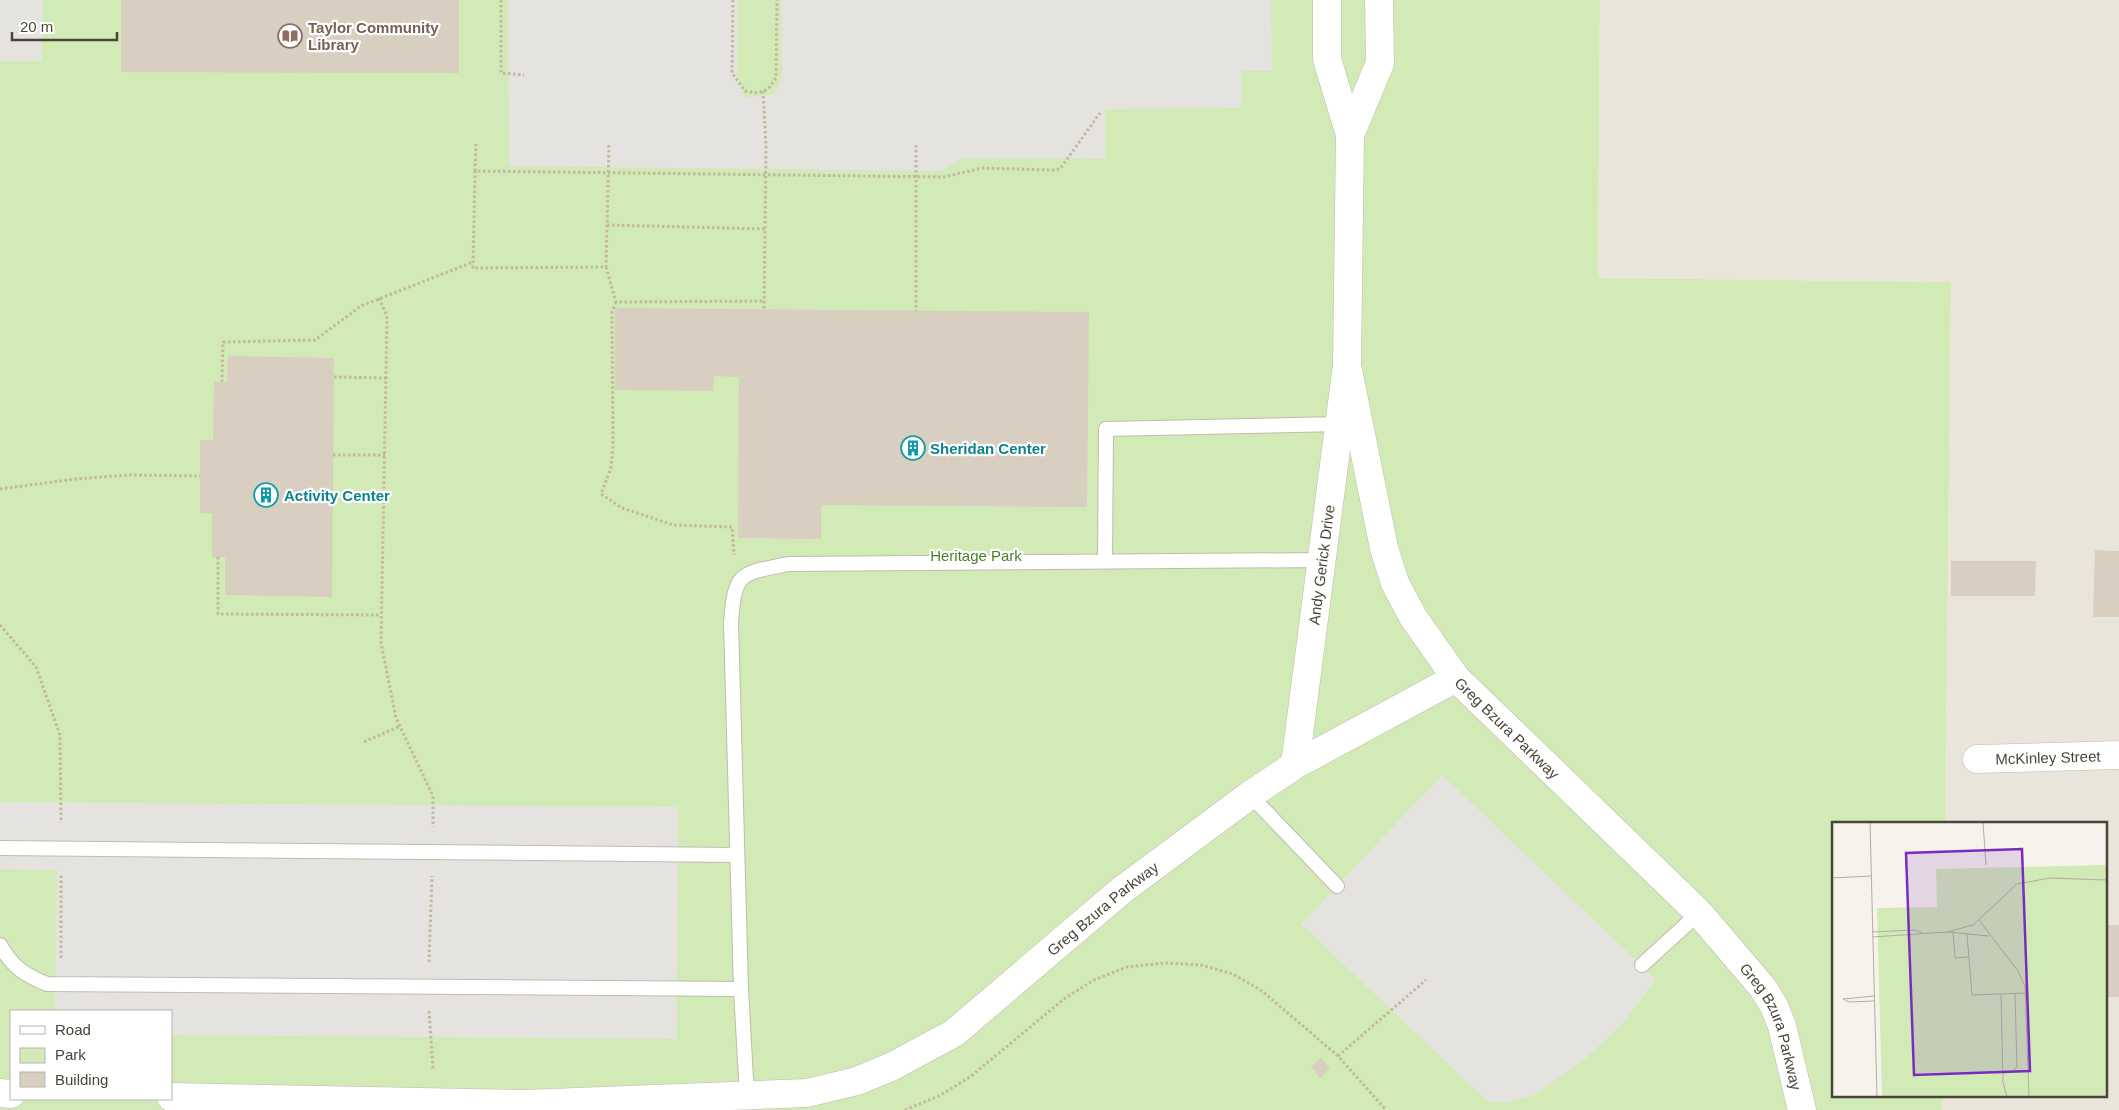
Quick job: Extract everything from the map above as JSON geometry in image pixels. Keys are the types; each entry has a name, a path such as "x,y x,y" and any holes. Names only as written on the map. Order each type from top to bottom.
{"street":[{"name":"Andy Gerick Drive","path":"1295,764 1322,560 1349,424 1350,135 1327,59 1327,0"},
{"name":"Andy Gerick Drive","path":"1350,135 1380,63 1379,0"},
{"name":"Andy Gerick Drive","path":"1349,424 1395,584 1413,617 1456,678"},
{"name":"Greg Bzura Parkway","path":"172,1097 524,1104 747,1097 807,1093 857,1080 900,1062 954,1033 1122,890 1295,764 1456,678 1699,913 1740,959 1763,988 1774,1006 1788,1045 1802,1110"},
{"name":"McKinley Street","path":"1977,759 2119,755"}],"lane":[{"path":"1105,561 1106,429 1349,424"},
{"path":"747,1097 741,989 731,622 733,594 739,579 755,571 788,564 1322,560"},
{"path":"1250,795 1337,886"},
{"path":"0,848 737,855"},
{"path":"1642,966 1699,913"},
{"path":"0,945 10,961 28,976 47,984 741,989"}],"path":[{"path":"501,0 501,73 524,75"},
{"path":"733,0 732,74 745,91 758,93 768,90 776,78 777,0"},
{"path":"763,91 766,175 764,310"},
{"path":"475,171 944,178 982,168 1060,169 1100,113"},
{"path":"476,144 473,268 606,267"},
{"path":"609,145 606,267 616,302 612,312 611,468 601,494 622,508 673,525 732,527 733,550 739,579"},
{"path":"916,145 916,311"},
{"path":"607,226 765,229"},
{"path":"222,382 222,342 315,340 361,306 473,262"},
{"path":"379,298 387,316 381,643 396,718 433,796 428,987 435,1102"},
{"path":"616,302 765,301"},
{"path":"334,377 386,378"},
{"path":"333,455 385,455"},
{"path":"0,489 76,479 129,475 200,476"},
{"path":"218,557 218,614 381,615"},
{"path":"0,625 36,667 60,735 62,848 61,984"},
{"path":"364,742 400,726"},
{"path":"906,1110 938,1096 970,1077 1064,999 1094,980 1127,967 1166,963 1201,965 1233,974 1262,991 1338,1056 1386,1110"},
{"path":"1338,1056 1426,980"}],"shaded area":[{"path":"0,0 43,0 42,61 0,61"},
{"path":"508,0 738,0 737,77 745,98 774,94 782,77 781,0 1271,0 1272,71 1241,71 1241,108 1105,109 1105,159 964,158 941,171 509,166"},
{"path":"1600,0 2119,0 2119,1110 1942,1110 1942,1098 2106,1098 2106,822 1945,822 1951,282 1598,278"},
{"path":"1442,775 1656,979 1623,1023 1583,1061 1534,1095 1508,1102 1488,1102 1301,924"},
{"path":"0,802 678,807 677,1039 172,1035 172,1010 55,1010 57,870 0,869"}],"green space":[{"name":"Heritage Park","path":"0,0 1600,0 1598,278 1951,282 1945,822 1832,822 1832,1098 1942,1098 1942,1110 0,1110"}],"building":[{"name":"Taylor Community Library","path":"121,0 459,0 459,73 121,72"},
{"name":"Sheridan Center","path":"615,308 1089,312 1087,507 821,505 821,539 738,538 739,377 714,376 713,391 615,390"},
{"name":"Activity Center","path":"228,356 334,358 332,597 225,595 225,557 212,557 212,513 200,513 200,440 213,440 214,382 227,382"},
{"path":"2095,550 2119,551 2119,617 2093,617"},
{"path":"1951,561 2036,561 2035,596 1951,596"},
{"path":"2106,925 2119,925 2119,997 2106,997"},
{"path":"1321,1058 1330,1069 1320,1078 1311,1067"}],"place":[{"name":"Taylor Community Library","path":"290,36"},
{"name":"Sheridan Center","path":"913,448"},
{"name":"Activity Center","path":"266,495"}]}
